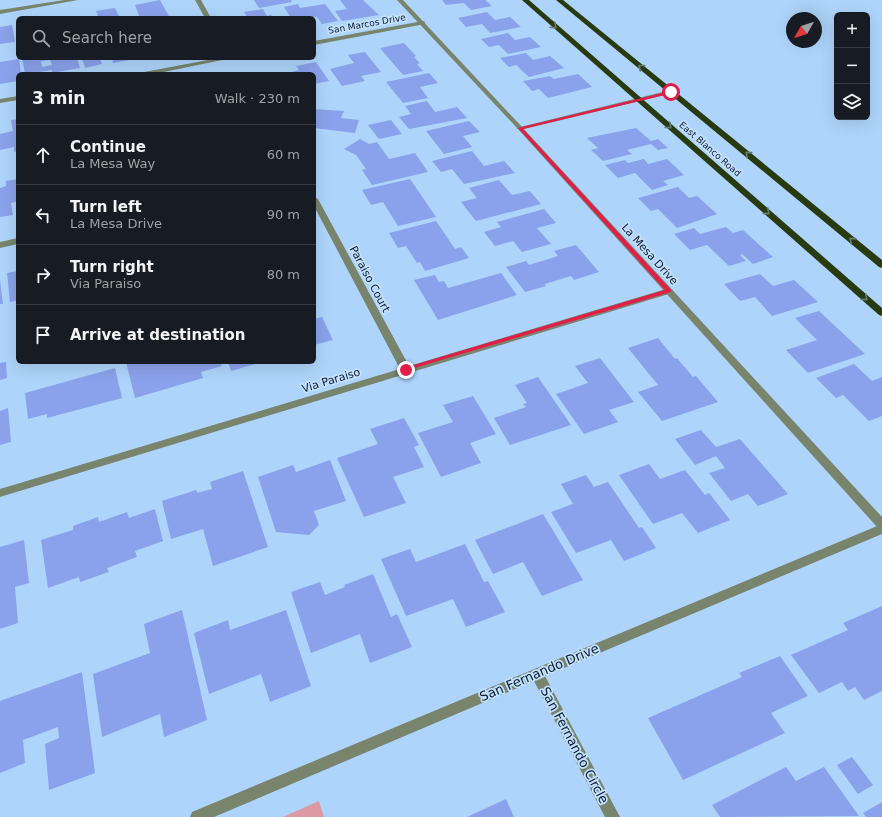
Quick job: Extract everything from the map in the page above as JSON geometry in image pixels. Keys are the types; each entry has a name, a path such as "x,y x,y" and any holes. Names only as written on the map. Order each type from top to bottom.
{"highway":[{"name":"East Blanco Road","path":"525,0 882,313"},
{"name":"East Blanco Road","path":"559,0 882,265"}],"street":[{"path":"0,12 75,0"},
{"path":"198,0 207,16"},
{"name":"La Mesa Drive","path":"400,0 520,128 882,525"},
{"name":"San Marcos Drive","path":"316,43 423,23"},
{"path":"155,72 218,60"},
{"path":"520,128 640,101 671,92"},
{"path":"0,101 16,98"},
{"name":"Paraiso Court","path":"316,203 406,370"},
{"path":"0,245 16,241"},
{"name":"Via Paraiso","path":"0,493 669,291"},
{"name":"San Fernando Drive","path":"197,817 536,673 882,529"},
{"name":"San Fernando Circle","path":"536,673 613,817"}],"shaded area":[{"path":"319,801 324,817 283,817"}],"building":[{"path":"160,0 169,16 139,16 135,5"},
{"path":"254,0 291,0 292,2 259,8"},
{"path":"340,0 363,0 379,15 342,21 335,11 347,9"},
{"path":"442,0 485,0 492,6 471,10 464,3 446,5"},
{"path":"298,4 300,8 325,4 338,21 322,24 316,16 290,16 284,7"},
{"path":"115,8 119,16 98,16 96,11"},
{"path":"263,9 267,16 247,16 244,12"},
{"path":"487,12 495,20 510,17 521,27 490,33 482,24 466,27 458,18"},
{"path":"12,25 15,42 0,44 0,27"},
{"path":"508,33 515,40 530,37 541,47 508,54 499,45 489,47 481,39"},
{"path":"404,43 416,56 414,57 420,63 417,64 423,71 403,75 380,48"},
{"path":"365,52 381,72 361,76 365,81 342,86 330,69 354,63 348,55"},
{"path":"526,53 533,60 550,56 564,68 529,77 516,65 509,67 500,58"},
{"path":"19,60 21,72 16,72 16,81 0,84 0,62"},
{"path":"22,60 50,60 78,60 80,68 58,72 52,72 52,70 25,72","holes":["50,60 52,65 42,67 41,61"]},
{"path":"83,60 101,60 102,64 85,68"},
{"path":"112,60 130,60 113,63"},
{"path":"316,62 329,81 316,84 316,72 292,72 299,70 296,66"},
{"path":"429,73 438,83 420,87 428,98 403,103 386,82"},
{"path":"578,74 592,87 548,98 539,89 532,91 523,81 550,76 554,79"},
{"path":"427,101 435,112 457,107 467,118 409,129 399,117 411,114 405,106"},
{"path":"316,109 344,111 341,118 359,120 355,133 316,128"},
{"path":"16,119 16,152 14,152 14,147 0,150 0,134 13,131 11,120"},
{"path":"391,120 402,134 379,139 368,125"},
{"path":"469,121 480,132 463,136 472,147 444,154 426,131"},
{"path":"636,128 651,141 658,139 668,148 658,150 651,144 627,150 632,154 603,161 591,150 598,148 587,138"},
{"path":"360,139 369,144 377,142 389,159 415,153 428,172 372,185 362,170 366,169 356,155 344,149"},
{"path":"472,151 484,166 504,161 515,173 464,184 452,169 441,172 432,161"},
{"path":"644,159 648,164 667,159 684,175 663,181 668,185 652,190 635,173 618,178 605,165 625,160 628,163"},
{"path":"16,179 16,202 11,203 13,215 0,217 0,188 6,186 6,181"},
{"path":"410,179 436,217 398,226 383,202 371,205 362,190"},
{"path":"499,180 512,195 530,191 541,204 476,221 461,202 477,198 469,188"},
{"path":"678,187 689,198 697,196 717,214 677,228 658,209 651,211 638,198"},
{"path":"544,209 556,223 537,228 551,244 522,252 513,241 495,246 484,232 501,227 497,222"},
{"path":"436,221 455,249 461,247 469,258 425,271 420,262 417,263 406,246 398,248 389,233"},
{"path":"726,227 733,233 743,230 773,257 753,264 742,254 740,255 746,261 729,266 707,245 690,250 674,234 694,228 700,234"},
{"path":"576,245 599,272 574,280 571,276 545,284 546,286 525,292 506,267 526,261 529,265 558,256 554,251"},
{"path":"16,271 16,300 10,302 7,273"},
{"path":"501,273 517,295 438,320 414,280 435,275 439,282 444,281 448,288"},
{"path":"760,274 773,286 794,280 818,302 772,316 755,297 740,301 724,284"},
{"path":"0,280 3,304 0,304"},
{"path":"819,311 865,354 808,373 786,350 817,340 795,318"},
{"path":"322,317 333,340 316,344 316,318"},
{"path":"658,338 675,359 677,358 693,377 696,376 718,402 662,421 638,392 658,385 628,348"},
{"path":"600,358 634,402 609,410 618,422 584,434 556,394 588,383 575,366"},
{"path":"6,362 7,378 0,380 0,363"},
{"path":"126,364 221,364 222,366 201,372 203,378 135,398"},
{"path":"229,364 255,364 231,371"},
{"path":"854,364 872,381 882,377 882,416 869,421 843,395 836,398 816,378"},
{"path":"115,368 122,398 47,418 47,414 28,419 25,393"},
{"path":"538,377 571,425 510,445 494,418 526,407 523,404 527,403 515,385"},
{"path":"473,396 496,434 470,443 481,463 441,477 418,433 453,422 443,405"},
{"path":"8,408 11,442 0,445 0,411"},
{"path":"404,418 419,445 414,447 424,467 393,477 406,503 364,517 337,458 378,444 370,429"},
{"path":"701,430 716,447 740,439 788,494 758,506 748,494 731,501 709,473 725,468 716,456 695,465 675,439"},
{"path":"330,460 346,501 314,511 319,525 309,535 276,532 258,477 293,465 296,472"},
{"path":"649,464 660,479 685,470 705,495 709,493 730,520 698,533 682,513 653,524 619,475"},
{"path":"243,471 268,547 213,566 203,529 171,539 162,501 196,490 197,493 212,489 210,482"},
{"path":"586,475 594,487 608,482 639,528 642,527 656,548 624,561 611,540 576,553 551,512 573,504 561,484"},
{"path":"155,509 163,541 135,551 137,557 107,568 109,572 80,582 79,577 48,588 41,540 73,530 73,526 98,517 99,522 127,512 129,518"},
{"path":"543,514 583,580 542,596 523,562 493,574 475,540"},
{"path":"24,540 29,583 15,587 18,623 0,629 0,547"},
{"path":"465,544 484,582 488,581 505,612 466,627 453,599 406,616 381,559 410,549 416,562"},
{"path":"373,574 391,617 397,614 412,647 370,663 360,634 311,653 291,592 320,582 325,595 345,587 344,585"},
{"path":"882,606 882,691 864,700 855,687 848,691 842,682 819,693 791,655 848,630 843,623"},
{"path":"182,610 207,720 164,737 160,714 102,737 93,674 150,653 144,624"},
{"path":"286,610 311,686 270,702 261,674 209,694 194,633 228,620 230,630"},
{"path":"780,656 808,696 771,713 785,733 683,780 648,718 742,677 739,673"},
{"path":"82,672 95,773 49,790 45,744 59,738 58,727 23,740 25,763 0,773 0,701"},
{"path":"852,757 873,785 858,794 837,765"},
{"path":"786,767 796,781 824,767 859,816 720,817 712,805"},
{"path":"506,799 514,817 467,817"},
{"path":"882,802 882,817 866,817 863,813"}],"route":[{"path":"406,370 669,291 520,128 640,101 671,92"}]}
